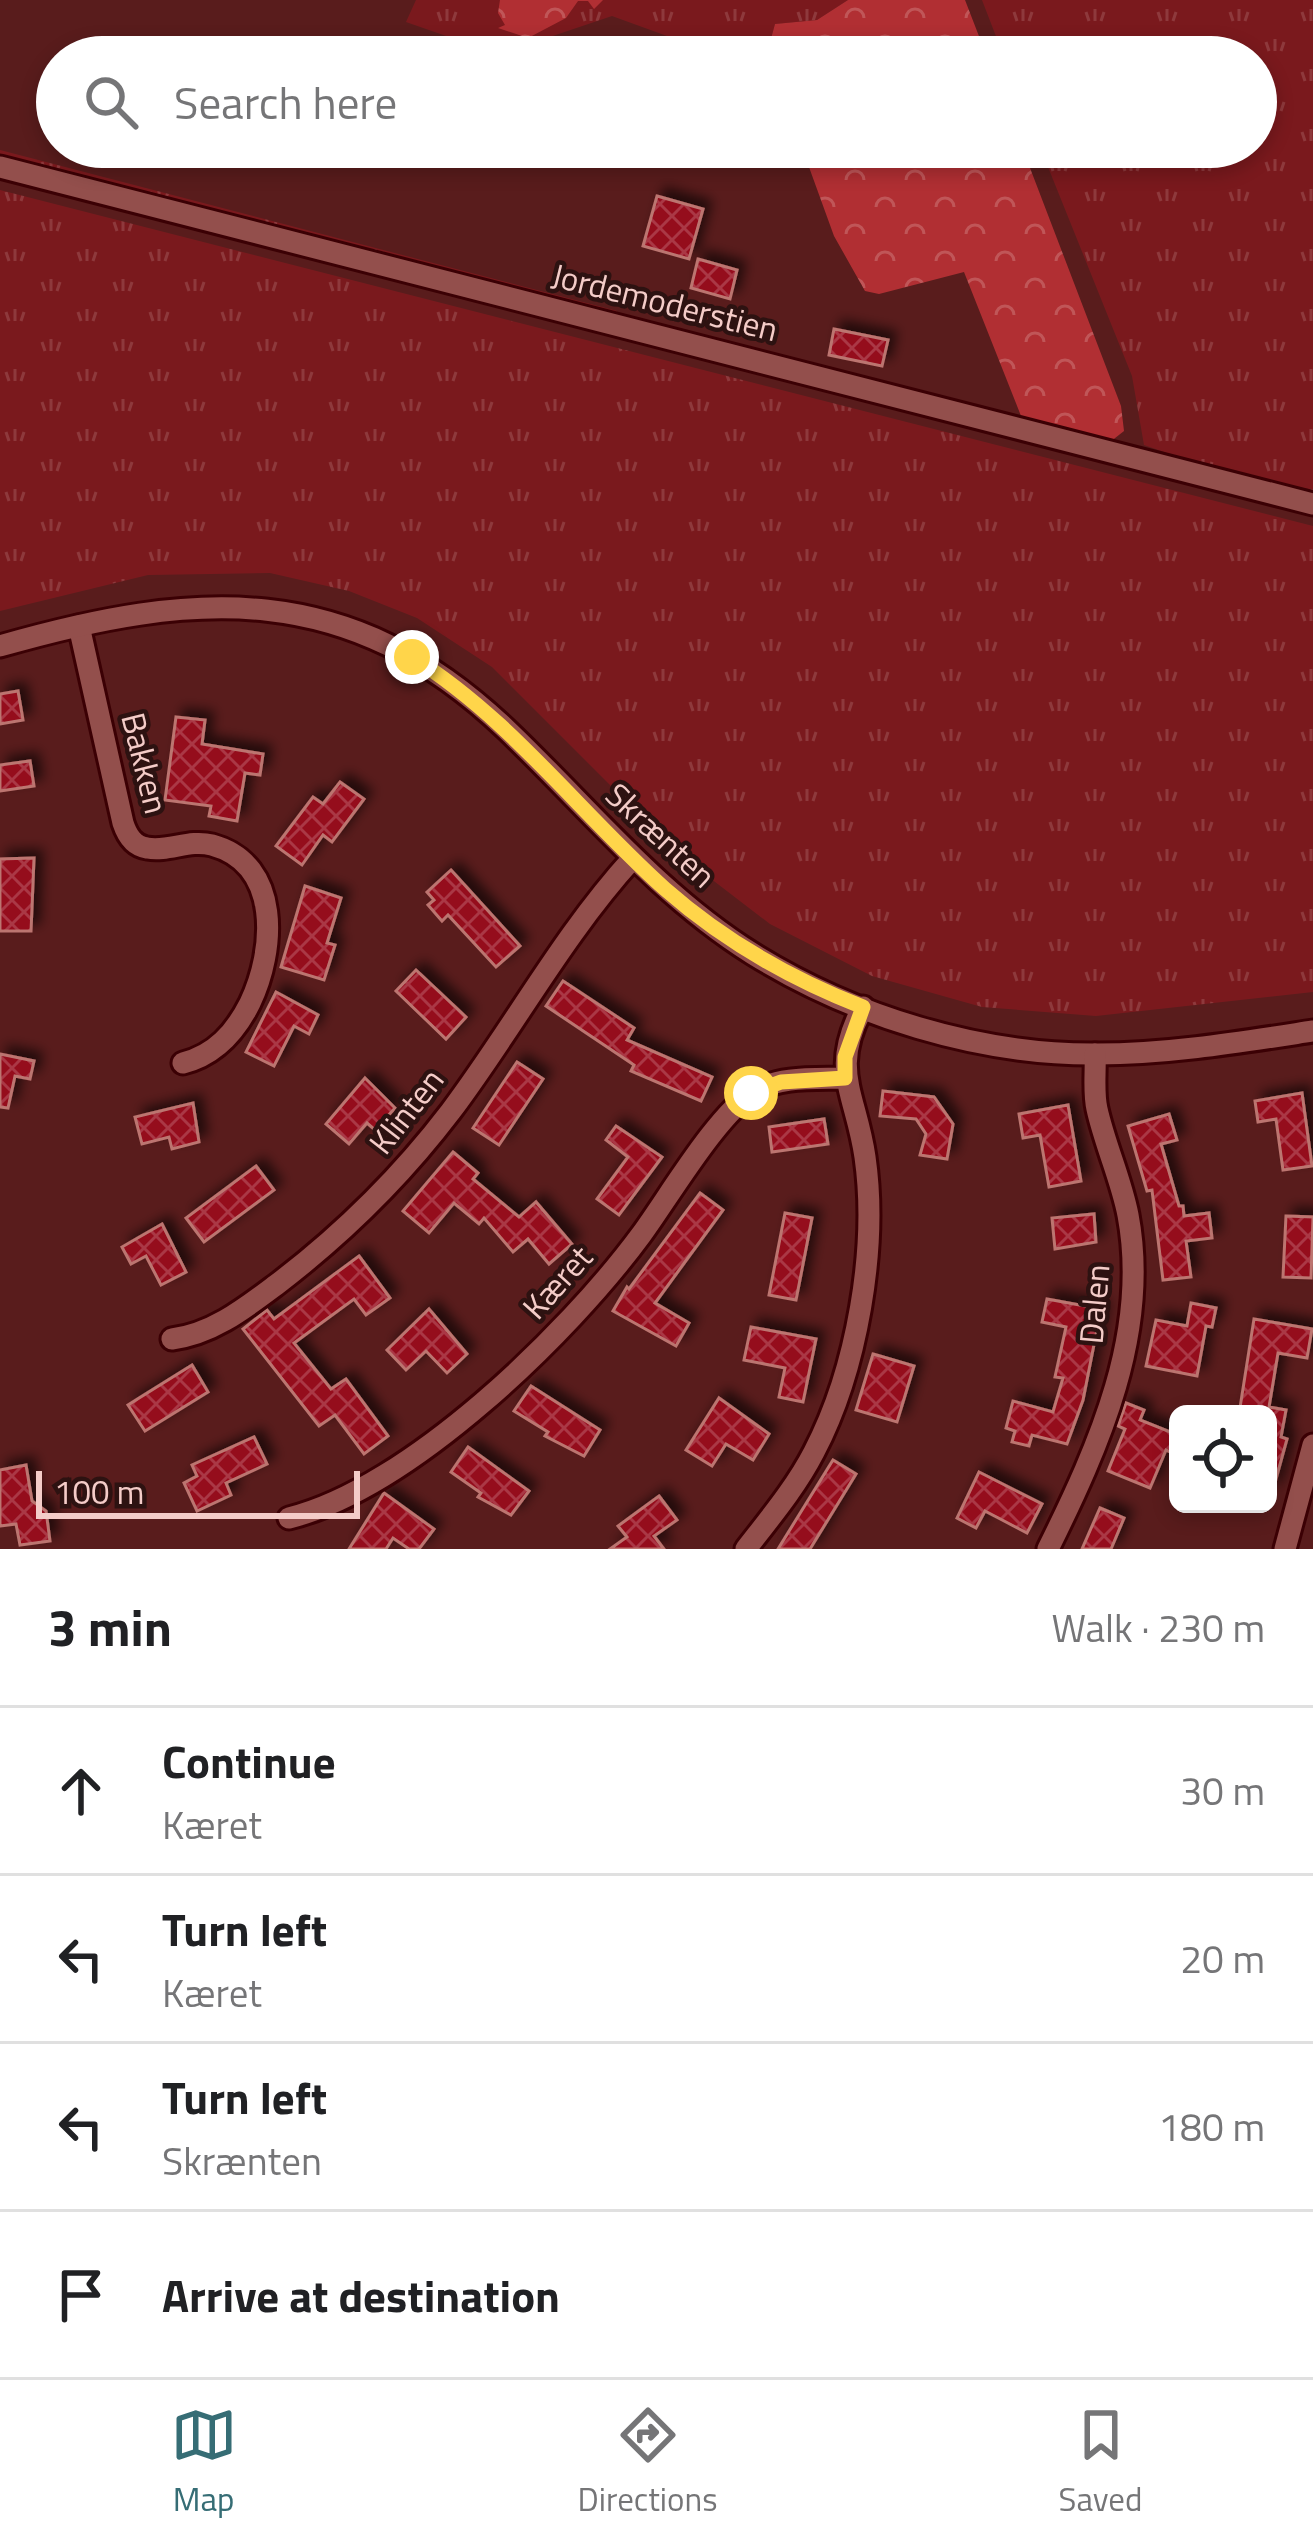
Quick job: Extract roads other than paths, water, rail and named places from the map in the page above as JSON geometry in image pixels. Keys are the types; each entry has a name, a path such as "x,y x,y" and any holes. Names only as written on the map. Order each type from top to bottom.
{"street":[{"name":"Jordemoderstien","path":"0,167 1313,504"},
{"name":"Skrænten","path":"0,646 79,626 196,606 239,606 313,616 412,657 464,692 699,916 758,957 824,992 987,1044 1095,1054 1190,1048 1313,1031"},
{"name":"Bakken","path":"79,626 122,823 130,838 149,849 191,842 229,852 252,871 265,904 268,947 251,1002 215,1050 183,1064"},
{"name":"Klinten","path":"172,1339 199,1335 257,1299 370,1206 443,1122 563,943 633,858"},
{"path":"746,1549 814,1452 837,1400 860,1308 868,1204 865,1157 845,1078 845,1057 863,1007"},
{"name":"Dalen","path":"1048,1549 1106,1415 1130,1332 1134,1293 1129,1220 1096,1104 1095,1054"},
{"name":"Kæret","path":"289,1518 324,1509 372,1481 458,1421 516,1373 604,1283 724,1120 751,1093 781,1082 845,1078"},
{"path":"1285,1549 1305,1507 1313,1445"}]}
